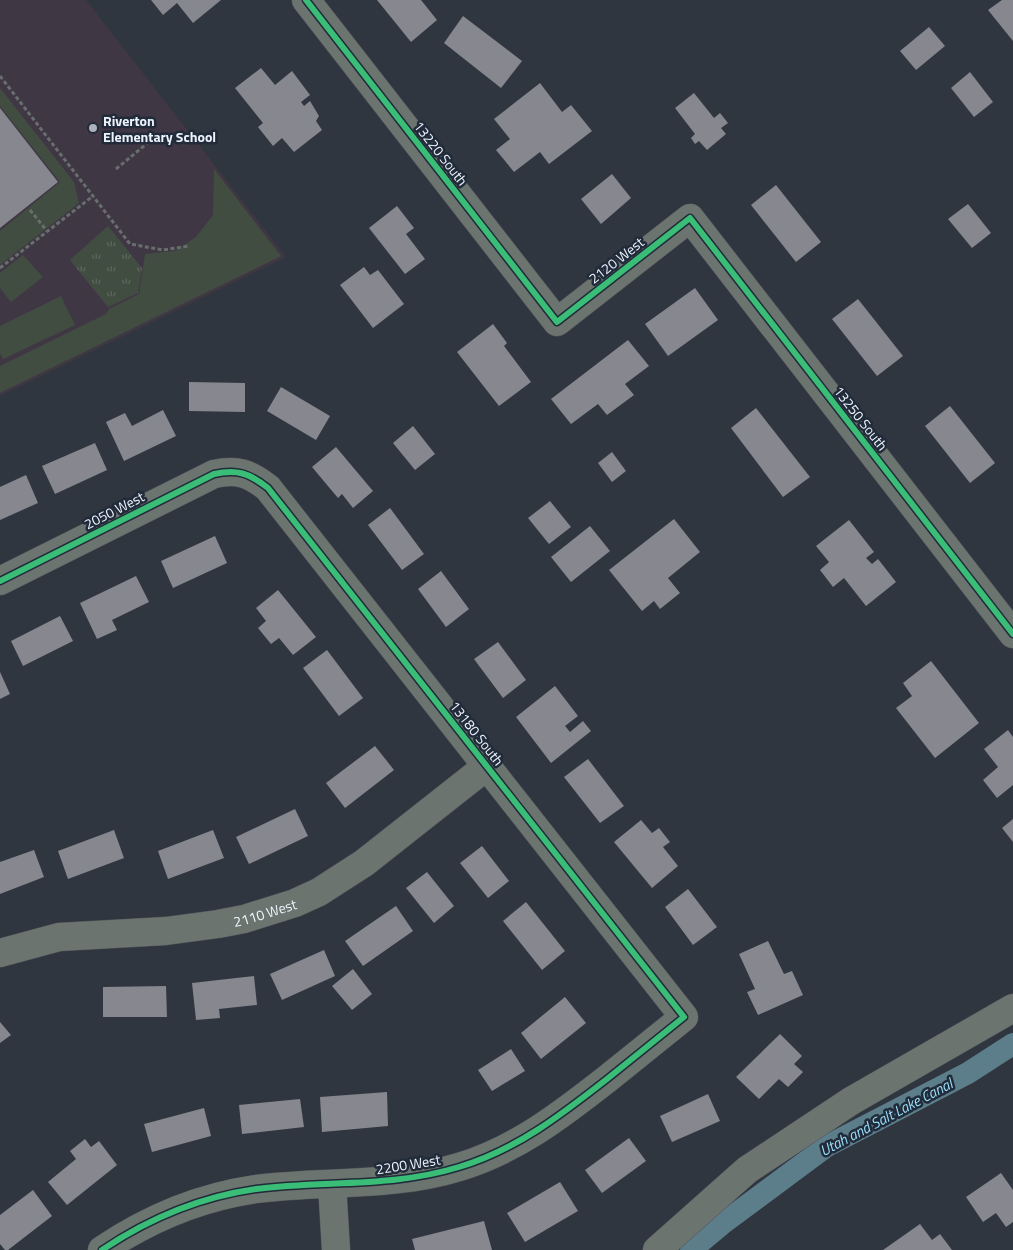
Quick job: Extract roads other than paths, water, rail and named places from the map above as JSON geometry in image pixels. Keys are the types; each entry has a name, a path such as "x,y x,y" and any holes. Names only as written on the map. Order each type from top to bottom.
{"street":[{"name":"13220 South","path":"306,0 557,322"},
{"name":"2120 West","path":"557,322 690,218"},
{"name":"13250 South","path":"690,218 1013,634"},
{"name":"2050 West","path":"0,581 214,474 228,471 242,473"},
{"name":"13180 South","path":"242,473 256,479 268,488 684,1017"},
{"name":"2110 West","path":"0,952 59,937 166,931 244,920 294,903 319,892 364,863 487,766"},
{"path":"657,1250 747,1170 852,1101 1013,1008"},
{"name":"2200 West","path":"102,1250 144,1225 199,1202 256,1189 399,1180 429,1175 466,1165 516,1143 568,1110 684,1017"},
{"path":"332,1184 336,1250"}],"waterway":[{"name":"Utah and Salt Lake Canal","path":"691,1250 722,1224 827,1146 968,1073 1013,1044"}],"place":[{"name":"Riverton Elementary School","path":"93,128"}]}
